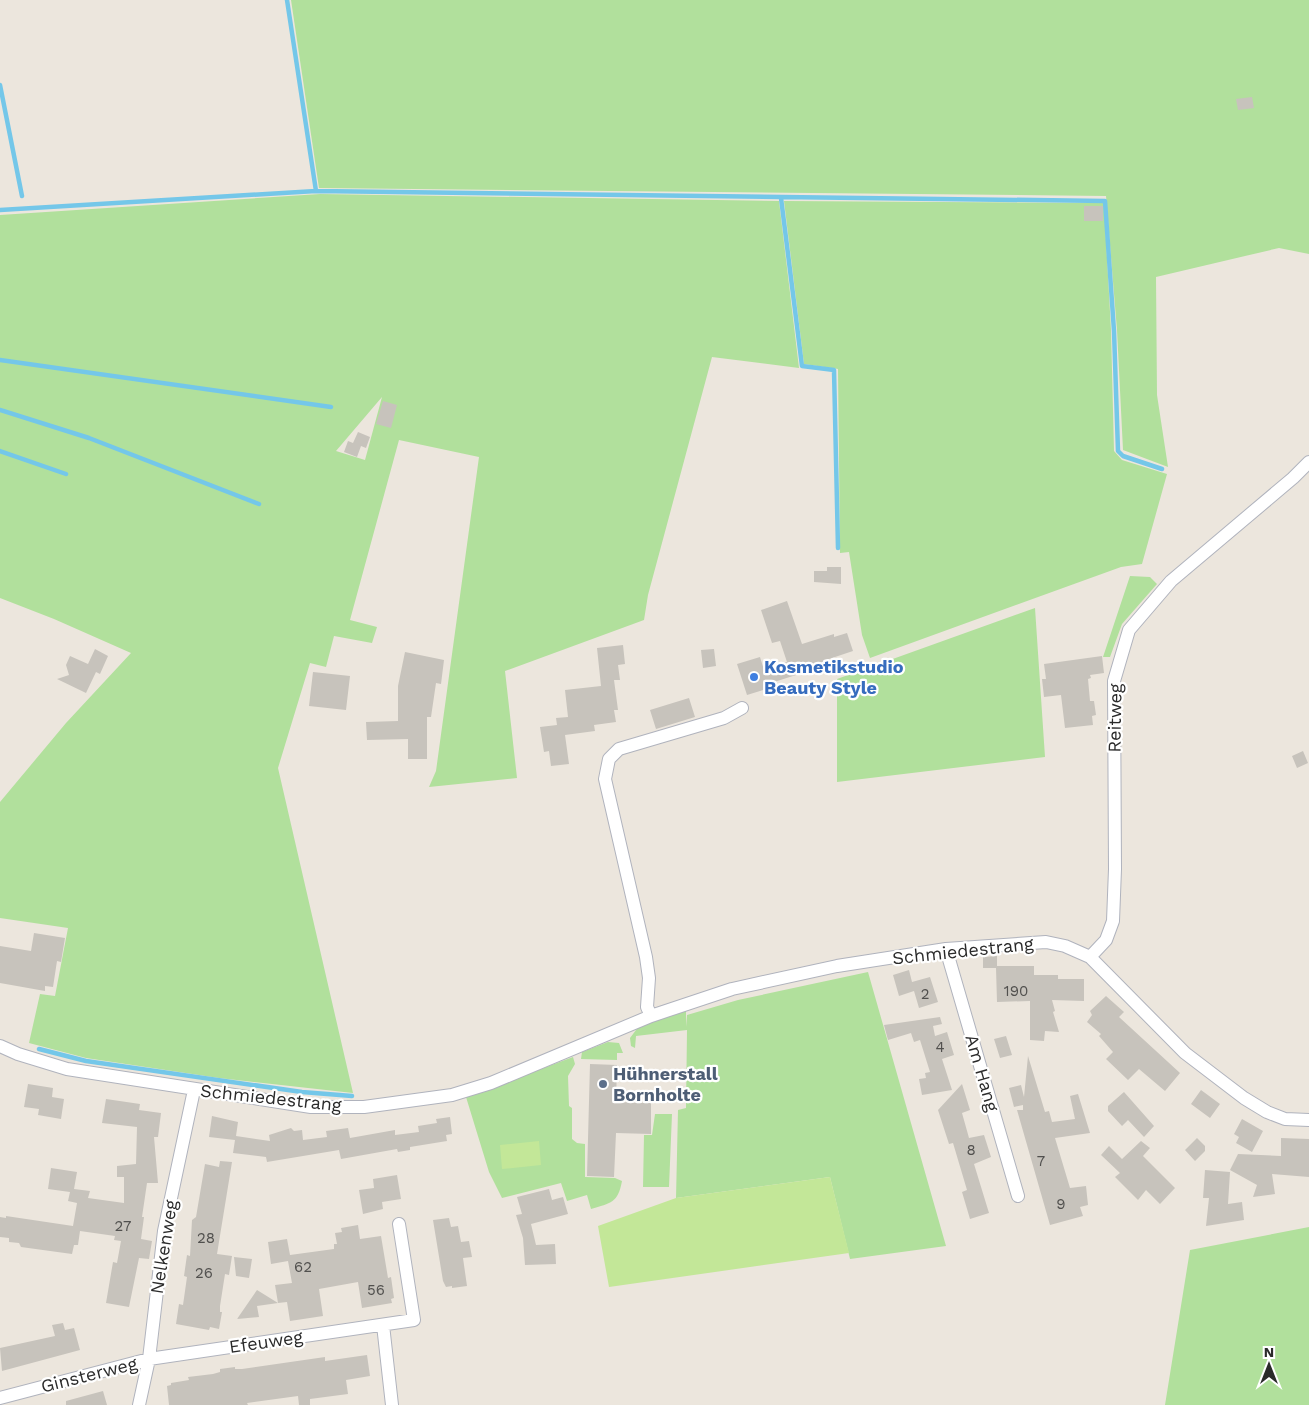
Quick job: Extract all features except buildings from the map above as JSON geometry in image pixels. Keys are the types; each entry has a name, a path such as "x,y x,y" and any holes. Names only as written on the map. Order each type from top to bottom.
{"street":[{"name":"Reitweg","path":"1090,957 1106,940 1113,922 1115,869 1114,681 1129,630 1171,580 1293,478 1309,462"},
{"path":"650,1016 647,1008 649,978 646,957 605,779 609,758 619,749 724,718 742,708"},
{"name":"Schmiedestrang","path":"0,1046 18,1054 67,1069 311,1107 364,1107 452,1095 491,1083 650,1016 732,989 837,966 946,949 1046,942 1065,946 1090,957 1185,1053 1244,1098 1267,1112 1285,1119 1309,1120"},
{"name":"Am Hang","path":"946,949 1018,1196"},
{"name":"Nelkenweg","path":"139,1405 149,1359 164,1231 194,1090"},
{"name":"Efeuweg","path":"149,1359 414,1320 399,1224"},
{"path":"382,1325 392,1405"},
{"name":"Ginsterweg","path":"0,1398 149,1359"}],"green space":[{"path":"291,0 1309,0 1309,254 1279,248 1156,277 1157,395 1168,467 1123,450 1117,330 1106,196 319,188"},
{"path":"320,194 779,201 799,368 712,357 648,595 644,620 505,671 517,778 429,787 436,771 479,457 399,440 350,620 377,627 372,643 334,636 326,667 310,663 278,768 353,1093 219,1078 86,1058 29,1043 40,994 55,996 68,928 0,918 0,802 66,723 131,653 54,619 0,598 0,215","holes":["382,397 365,460 336,451"]},
{"path":"784,201 1104,203 1111,330 1114,451 1122,460 1167,474 1142,564 1121,567 870,658 862,635 849,552 840,553 838,369 804,364"},
{"path":"1130,576 1150,577 1157,584 1122,624 1110,657 1103,657"},
{"path":"1035,608 1045,757 837,782 837,679"},
{"path":"868,972 946,1246 850,1259 830,1177 676,1198 678,1110 686,1108 687,1030 636,1036 635,1048 631,1046 630,1038 639,1026 686,1010 686,1027 687,1015 738,1000"},
{"path":"608,1042 619,1043 623,1053 617,1053 617,1060 581,1059 582,1052"},
{"path":"573,1057 575,1064 568,1076 569,1106 572,1108 572,1139 577,1143 585,1144 585,1177 615,1178 622,1181 616,1198 609,1203 591,1209 587,1195 567,1201 561,1183 502,1198 489,1172 466,1097"},
{"path":"655,1114 672,1114 669,1187 643,1187 644,1135 652,1135"},
{"path":"539,1141 541,1165 502,1169 500,1145"},
{"path":"830,1177 849,1253 609,1287 598,1226 676,1198"},
{"path":"1309,1227 1309,1405 1165,1405 1190,1250"}],"waterway":[{"path":"0,210 316,191 287,0"},
{"path":"0,85 22,196"},
{"path":"316,191 1105,201 1114,331 1118,451 1123,456 1162,469"},
{"path":"781,198 802,366 834,370 838,548"},
{"path":"0,360 331,407"},
{"path":"0,410 89,438 259,504"},
{"path":"0,451 66,474"},
{"path":"39,1049 86,1061 302,1092 352,1096"}],"place":[{"name":"Kosmetikstudio Beauty Style","path":"754,677"},
{"name":"Hühnerstall Bornholte","path":"603,1084"}]}
